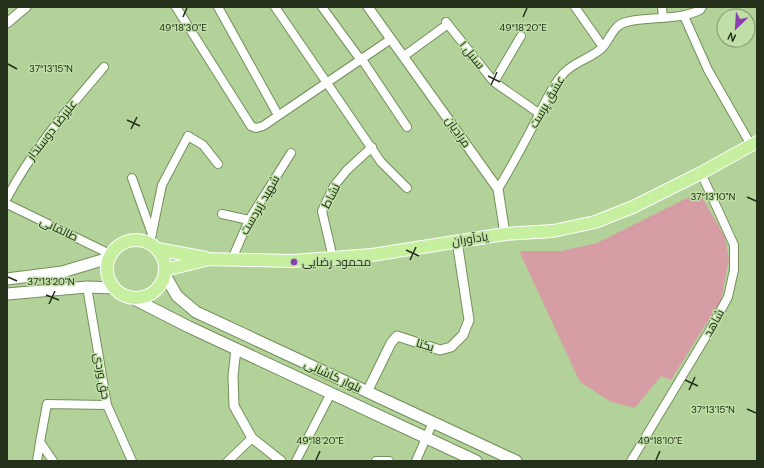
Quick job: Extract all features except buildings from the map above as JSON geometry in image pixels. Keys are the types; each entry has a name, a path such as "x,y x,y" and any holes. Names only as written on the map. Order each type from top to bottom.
{"main road":[{"name":"یادآوران","path":"165,273 209,258 292,261 372,255 505,234 553,230 595,222 633,207 701,173 754,144"},
{"path":"154,242 163,257 165,273 162,283 148,296 139,298 121,294 109,281 107,272 110,256 116,247 124,242 142,240 154,242 209,258"},
{"path":"7,279 62,272 110,256"},
{"name":"بلوار کاشانی","path":"165,273 176,296 196,312 516,461"},
{"path":"7,294 87,287 114,288"},
{"name":"بلوار کاشانی","path":"130,297 236,349 476,461"}],"street":[{"path":"7,23 26,7"},
{"path":"176,7 251,126 256,128 263,126 391,38"},
{"path":"218,7 278,115"},
{"path":"275,7 382,162 407,188"},
{"path":"322,7 407,127"},
{"name":"مرادیان","path":"368,7 498,189 505,234"},
{"path":"575,7 603,47"},
{"path":"662,7 663,18"},
{"name":"عشق پرست","path":"498,189 552,90 564,73 577,61 593,55 603,47 615,28 624,22 684,16 700,10 702,7"},
{"path":"684,16 708,70 754,144"},
{"name":"سنبل ۱","path":"404,56 447,23 494,82 540,114"},
{"path":"494,82 521,36"},
{"name":"علیرضا دوستدار","path":"7,198 22,170 64,113 104,67"},
{"path":"154,242 162,185 188,136 203,145 218,164"},
{"name":"نشاط","path":"333,258 322,211 334,186 347,170 372,147"},
{"name":"شهید زبردست","path":"232,259 249,220 291,153"},
{"name":"شاهد","path":"630,461 710,330 728,297 734,270 734,245 701,173"},
{"path":"132,178 154,242"},
{"name":"طالقانی","path":"7,204 110,256"},
{"path":"222,214 249,220"},
{"name":"یکتا","path":"367,392 391,343 397,336 440,350 451,347 463,335 469,320 457,241"},
{"name":"حق وردی","path":"87,287 107,404 132,461"},
{"path":"236,349 234,406 252,438 281,461"},
{"path":"296,461 331,394"},
{"path":"36,461 47,404 107,404"},
{"path":"416,461 433,422"},
{"path":"228,461 252,438"},
{"path":"40,442 53,461"},
{"path":"376,461 390,461"}],"shaded area":[{"path":"699,192 725,237 729,259 721,300 671,380 661,376 635,408 611,402 580,382 519,251 561,251 597,243"}],"place":[{"name":"محمود رضایی","path":"294,262"}]}
